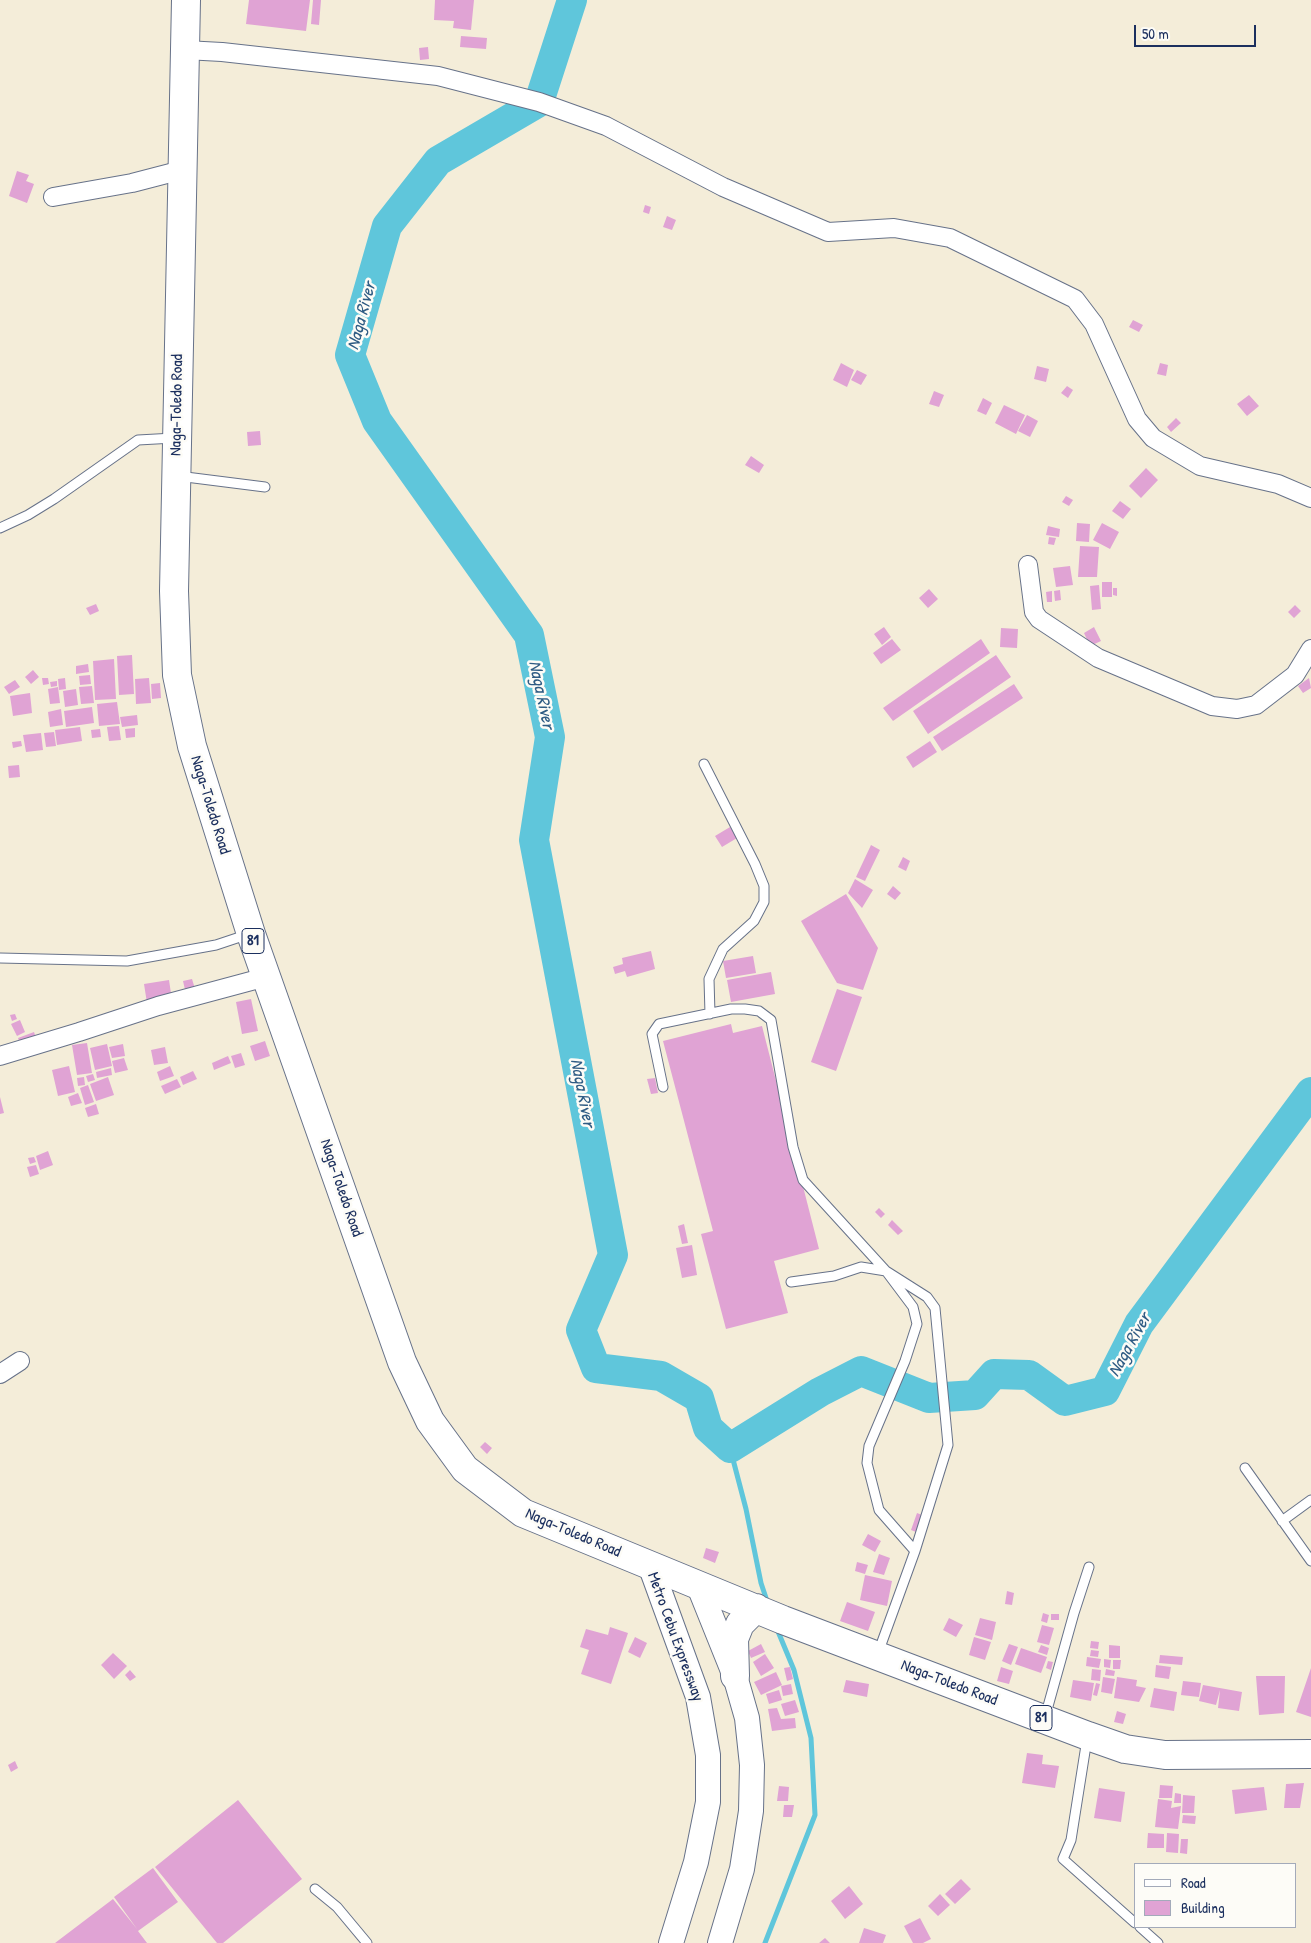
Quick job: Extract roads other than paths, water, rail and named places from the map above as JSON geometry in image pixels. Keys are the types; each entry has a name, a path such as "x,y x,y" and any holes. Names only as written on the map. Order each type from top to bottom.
{"highway":[{"name":"Naga-Toledo Road","path":"186,0 176,438 174,591 177,676 192,746 250,934 402,1362 430,1420 465,1469 523,1513 767,1613 1088,1736 1125,1749 1165,1756 1311,1754"},
{"path":"735,1676 734,1639 740,1624 767,1613"}],"main road":[{"name":"Metro Cebu Expressway","path":"650,1566 698,1697 708,1755 708,1802 696,1862 671,1943"},
{"path":"698,1584 735,1676 747,1718 752,1765 752,1811 742,1869 720,1943"}],"street":[{"path":"185,50 222,52 438,76 539,102 606,126 723,187 828,232 894,228 950,238 1075,299 1094,324 1136,419 1153,438 1200,466 1278,484 1311,498"},
{"path":"53,197 132,183 182,170"},
{"path":"1028,565 1034,612 1039,619 1098,658 1212,706 1237,710 1256,705 1295,675 1311,649"},
{"path":"0,1056 158,1006 266,977"},
{"path":"0,1374 20,1362"}],"lane":[{"path":"0,528 28,515 54,499 138,440 176,438"},
{"path":"176,476 265,487"},
{"path":"704,764 755,864 764,886 764,902 754,921 724,950 709,979 710,1014"},
{"path":"0,958 127,961 216,945 250,934"},
{"path":"663,1087 652,1034 658,1024 745,1009 759,1011 771,1020 793,1147 803,1180 886,1270 913,1307 917,1324 905,1361 886,1402 869,1446 867,1463 879,1510 915,1552"},
{"path":"792,1282 834,1276 861,1267 886,1270 927,1297 935,1308 938,1320 948,1445 915,1552 877,1656"},
{"path":"1245,1468 1311,1561"},
{"path":"1282,1521 1311,1500"},
{"path":"1044,1719 1089,1567"},
{"path":"1088,1736 1071,1840 1063,1859 1134,1921"},
{"path":"316,1889 337,1907 367,1943"},
{"path":"1141,1928 1158,1943"}],"waterway":[{"name":"Naga River","path":"572,0 539,102 438,161 387,226 350,355 377,421 529,635 550,737 534,840 613,1255 581,1330 596,1368 661,1376 699,1398 708,1428 730,1448 820,1392 861,1371 929,1398 975,1395 994,1374 1029,1375 1065,1401 1105,1391 1139,1324 1311,1092"},
{"path":"730,1448 746,1509 761,1583 768,1604"},
{"path":"765,1943 815,1815 811,1738 794,1670 777,1629"}]}
